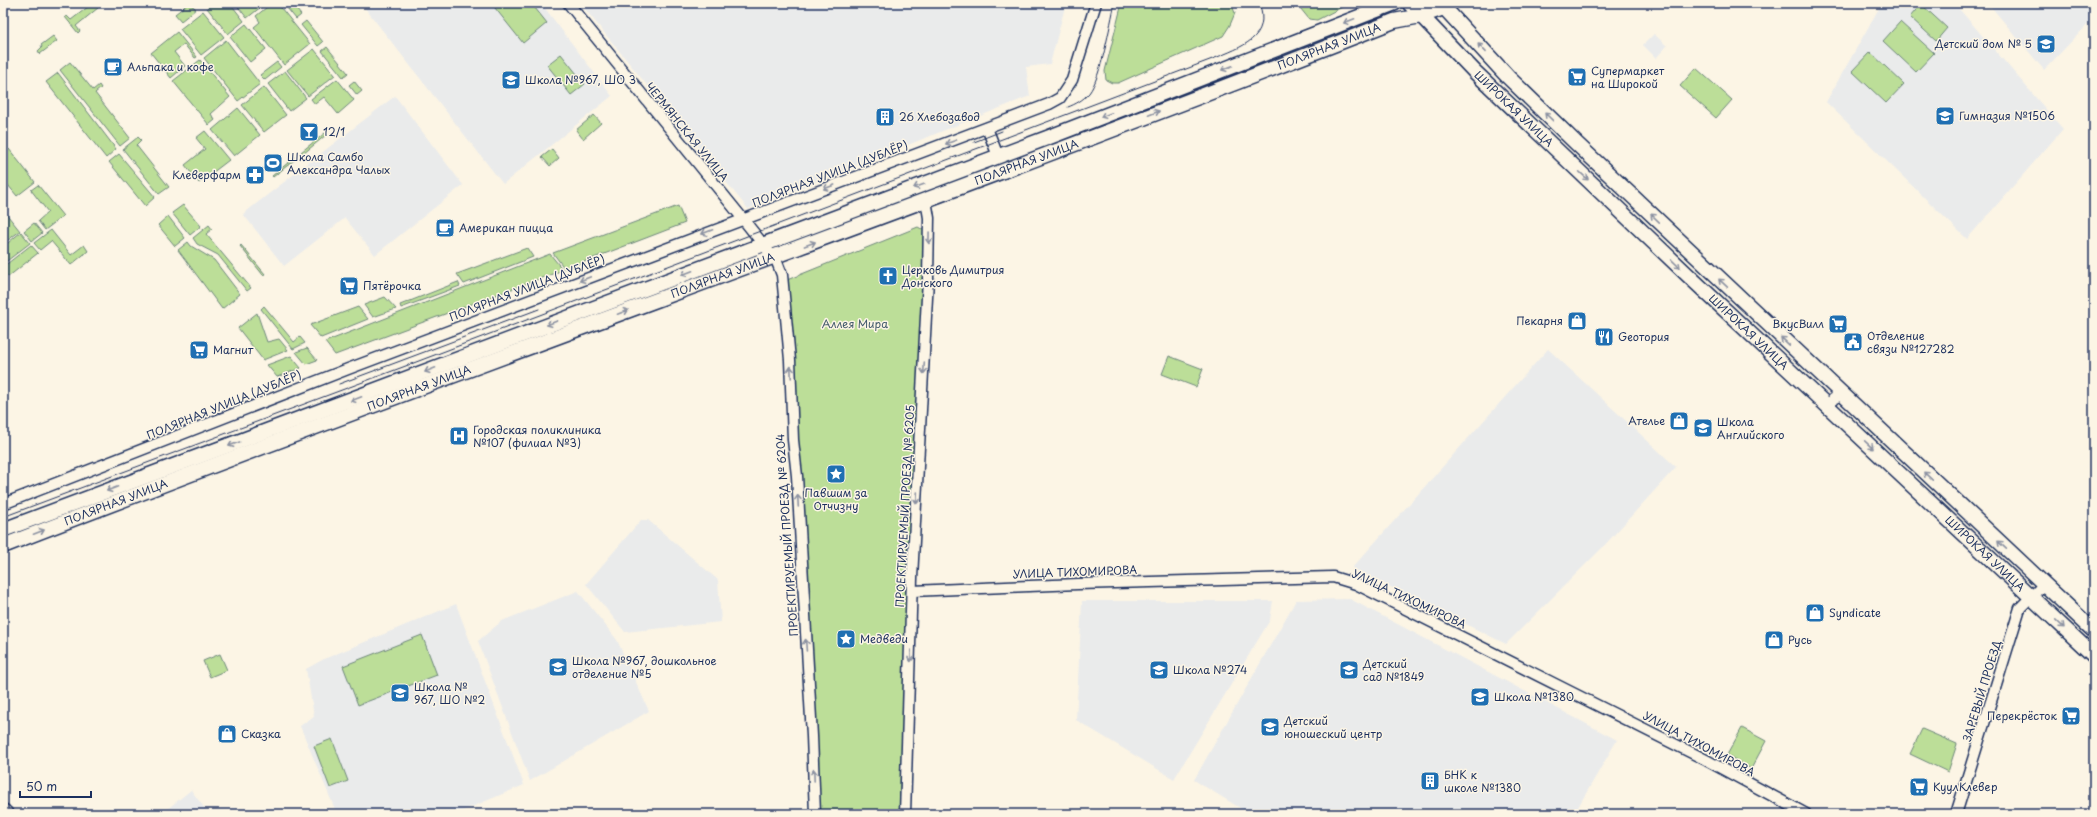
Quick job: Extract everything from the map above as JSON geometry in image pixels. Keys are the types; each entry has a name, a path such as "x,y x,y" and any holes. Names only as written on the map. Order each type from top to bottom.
{"main road":[{"name":"ПОЛЯРНАЯ УЛИЦА","path":"3,530 763,245 1395,3"},
{"name":"ШИРОКАЯ УЛИЦА","path":"1409,3 1422,10 1471,68 1792,373 2094,656"},
{"name":"ПОЛЯРНАЯ УЛИЦА","path":"3,546 674,292 926,200 1422,10 1444,5"},
{"name":"ШИРОКАЯ УЛИЦА","path":"1444,5 1508,77 1805,360 2094,631"},
{"path":"3,811 6,814"}],"street":[{"name":"ЧЕРМЯНСКАЯ УЛИЦА","path":"568,3 773,257"},
{"name":"ПОЛЯРНАЯ УЛИЦА (ДУБЛЁР)","path":"3,504 348,369 1037,109 1060,98 1072,80 1096,3"},
{"path":"987,128 998,156"},
{"name":"ПРОЕКТИРУЕМЫЙ ПРОЕЗД № 6205","path":"905,814 912,591 928,279 929,218 926,200"},
{"name":"ПРОЕКТИРУЕМЫЙ ПРОЕЗД № 6204","path":"773,257 782,275 790,360 793,440 797,476 815,814"},
{"path":"1792,373 1799,376 1805,373 1808,366 1805,360"},
{"path":"1833,411 1830,405 1833,398 1839,396 1846,398"},
{"name":"УЛИЦА ТИХОМИРОВА","path":"912,591 1078,584 1333,577 1356,584 1495,653 1706,760 1806,814"},
{"name":"ЗАРЕВЫЙ ПРОЕЗД","path":"1956,814 2020,608 2044,584"}],"shaded area":[{"name":"Школа №967, ШО 3","path":"361,3 541,3 612,96 503,184"},
{"path":"580,3 1066,3 1050,64 1026,67 1030,96 748,209"},
{"name":"Гимназия №1506","path":"1882,3 1954,3 2063,129 1967,239 1826,102"},
{"name":"Детский дом № 5","path":"1988,3 2094,3 2094,18 2044,70"},
{"path":"1654,34 1667,46 1656,58 1643,45"},
{"path":"395,96 463,185 375,255 345,218 284,266 243,214"},
{"path":"1548,349 1676,467 1602,548 1506,644 1352,568"},
{"name":"Школа №967, дошкольное отделение №5","path":"641,520 648,520 718,580 721,622 625,632 586,584"},
{"name":"Школа №967, дошкольное отделение №5","path":"578,591 617,640 649,711 530,781 478,641 502,621"},
{"path":"1350,599 1617,740 1574,814 1250,814 1194,780 1296,600"},
{"name":"Школа №274","path":"1082,601 1273,601 1270,620 1174,779 1076,720"},
{"name":"Школа № 967, ШО №2","path":"456,604 524,785 455,814 337,814 300,726 314,716 306,669 324,659"},
{"path":"191,790 209,814 161,814"}],"green space":[{"path":"93,3 104,3 76,26 80,31 78,33 65,17 67,16 71,20"},
{"path":"189,3 196,9 181,21 175,14"},
{"path":"212,3 230,3 244,21 228,34 207,8"},
{"path":"235,3 266,3 247,18"},
{"path":"272,3 277,3 310,44 284,65 254,27 260,22 256,16"},
{"path":"283,3 291,3 301,15 296,19"},
{"path":"491,3 531,3 547,23 523,43"},
{"path":"1122,3 1231,3 1235,13 1223,36 1118,83 1112,83 1106,80 1105,71"},
{"path":"1296,3 1350,3 1317,20 1309,19"},
{"path":"1921,4 1947,28 1936,41 1910,17"},
{"path":"203,11 224,37 201,55 180,29"},
{"path":"306,21 323,42 318,46 301,25"},
{"path":"1900,22 1934,53 1916,72 1883,41"},
{"path":"246,24 266,49 250,62 230,37"},
{"path":"177,32 197,57 195,58 184,44 174,52 185,66 171,78 151,53"},
{"path":"53,36 57,41 40,54 38,51 42,47 41,45"},
{"path":"226,40 260,84 238,101 204,58"},
{"path":"327,47 348,73 343,77 322,51"},
{"path":"314,49 335,75 308,96 287,70"},
{"path":"1870,52 1904,84 1886,103 1852,71"},
{"path":"561,54 585,84 571,95 547,65"},
{"path":"200,60 230,97 211,114 215,120 209,125 173,81"},
{"path":"70,62 93,90 99,85 101,88 95,93 130,138 120,146 60,70"},
{"path":"277,62 281,67 265,80 260,75"},
{"path":"1696,68 1732,100 1716,118 1680,86"},
{"path":"285,71 306,98 289,111 268,84"},
{"path":"58,73 116,149 106,158 46,82"},
{"path":"337,79 354,100 338,114 324,97 315,104 311,99"},
{"path":"354,81 362,91 357,95 349,85"},
{"path":"264,87 286,115 264,132 242,105"},
{"path":"238,108 260,135 234,156 212,130"},
{"path":"594,115 601,123 583,139 576,130"},
{"path":"205,131 229,160 199,183 185,165 205,149 196,138"},
{"path":"325,133 326,135 303,154 301,152"},
{"path":"138,137 141,140 136,145 169,187 159,194 123,149"},
{"path":"9,149 35,182 17,196 3,179 3,154"},
{"path":"552,149 559,158 550,166 542,157"},
{"path":"119,154 155,197 145,206 109,162"},
{"path":"295,157 297,158 273,177 272,176"},
{"path":"38,185 63,216 45,230 38,221 48,212 31,190"},
{"path":"183,205 201,226 190,235 172,213"},
{"path":"678,206 685,223 565,269 553,253"},
{"path":"4,211 20,231 4,243 3,212"},
{"path":"168,216 185,238 175,246 158,225"},
{"path":"34,223 42,233 32,241 24,231"},
{"path":"209,225 212,229 206,234 251,288 247,291 218,255 197,244 193,238"},
{"name":"Аллея Мира","path":"918,227 925,231 925,238 899,814 819,814 787,280"},
{"path":"51,230 71,255 84,245 88,251 71,265 51,241 40,250 34,243"},
{"path":"21,232 30,243 3,264 3,247"},
{"path":"188,242 191,246 214,260 240,294 222,309 178,250"},
{"path":"31,245 38,253 8,277 3,271 3,267"},
{"path":"241,245 265,274 263,275 240,246"},
{"path":"527,248 533,257 464,284 457,274"},
{"path":"550,254 563,270 335,355 325,342"},
{"path":"458,282 460,286 401,308 400,305"},
{"path":"385,297 396,309 373,317 364,305"},
{"path":"264,306 294,342 300,337 305,343 293,349 261,309"},
{"path":"358,307 368,319 321,338 310,325"},
{"path":"257,313 267,342 279,339 288,350 263,360 238,328"},
{"path":"307,348 317,360 306,364 296,352"},
{"path":"291,356 301,368 277,377 267,365"},
{"path":"1169,356 1203,369 1196,387 1162,374"},
{"path":"422,635 437,675 358,705 343,666"},
{"path":"220,654 227,670 210,677 203,661"},
{"path":"1742,728 1766,741 1751,769 1727,755"},
{"path":"1922,729 1957,744 1948,772 1910,754"},
{"path":"332,739 348,781 330,788 314,746"}],"tram line":[{"path":"1068,107 1084,98 1093,86 1108,37 1115,3"},
{"path":"3,517 403,367 1235,50 1252,40 1258,33 1262,15 1259,3"},
{"path":"974,142 1002,131"},
{"path":"339,384 539,309"}],"place":[{"name":"Детский дом № 5","path":"2046,44"},
{"name":"Альпака и кофе","path":"113,67"},
{"name":"Супермаркет на Широкой","path":"1577,77"},
{"name":"Школа №967, ШО 3","path":"511,80"},
{"name":"Гимназия №1506","path":"1945,116"},
{"name":"26 Хлебозавод","path":"885,117"},
{"name":"12/1","path":"309,132"},
{"name":"Школа Самбо Александра Чалых","path":"273,163"},
{"name":"Клеверфарм","path":"255,175"},
{"name":"Американ пицца","path":"445,228"},
{"name":"Церковь Димитрия Донского","path":"888,276"},
{"name":"Пятёрочка","path":"349,286"},
{"name":"Пекарня","path":"1577,321"},
{"name":"ВкусВилл","path":"1838,324"},
{"name":"Gеотория","path":"1604,337"},
{"name":"Отделение связи №127282","path":"1853,342"},
{"name":"Магнит","path":"199,350"},
{"name":"Ателье","path":"1679,421"},
{"name":"Школа Английского","path":"1703,428"},
{"name":"Городская поликлиника №107 (филиал №3)","path":"459,436"},
{"name":"Павшим за Отчизну","path":"836,474"},
{"name":"Syndicate","path":"1815,613"},
{"name":"Медведи","path":"846,639"},
{"name":"Русь","path":"1774,640"},
{"name":"Школа №967, дошкольное отделение №5","path":"558,667"},
{"name":"Школа №274","path":"1159,670"},
{"name":"Детский сад №1849","path":"1349,670"},
{"name":"Школа № 967, ШО №2","path":"400,693"},
{"name":"Школа №1380","path":"1480,697"},
{"name":"Перекрёсток","path":"2071,716"},
{"name":"Детский юношеский центр","path":"1270,727"},
{"name":"Сказка","path":"227,734"},
{"name":"БНК к школе №1380","path":"1430,781"},
{"name":"КуулКлевер","path":"1919,787"}]}
